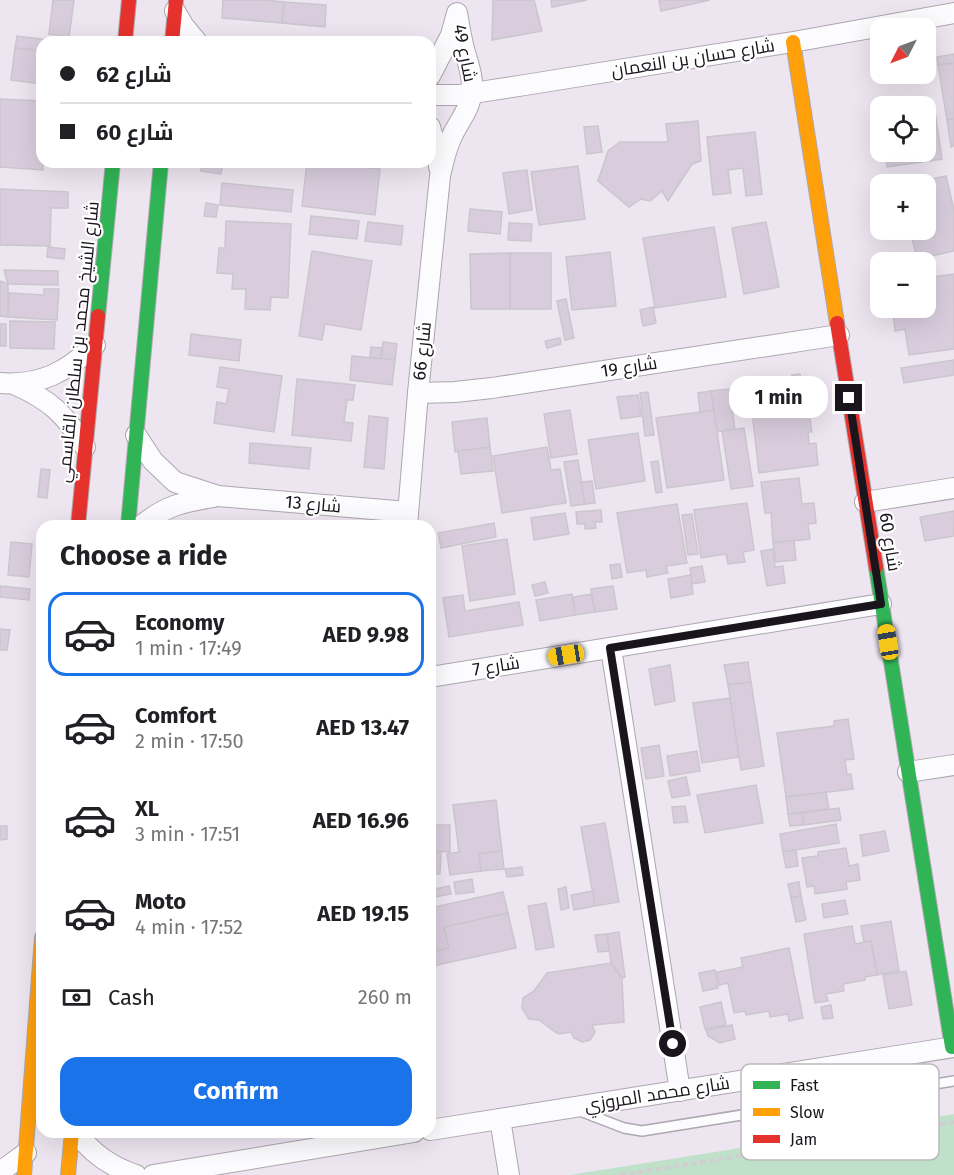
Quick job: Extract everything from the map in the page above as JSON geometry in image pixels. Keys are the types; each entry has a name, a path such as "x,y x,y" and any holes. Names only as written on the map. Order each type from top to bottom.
{"main road":[{"path":"126,36 129,0"},
{"path":"173,36 176,5"},
{"name":"شارع 60","path":"793,42 953,1047"},
{"name":"شارع الشيخ محمد بن سلطان القاسمي","path":"79,520 112,168"},
{"path":"129,520 160,168"},
{"path":"24,1175 36,1018"},
{"path":"68,1175 73,1138"}],"street":[{"path":"176,5 183,25 192,36"},
{"name":"شارع 49","path":"436,64 451,35 457,7"},
{"name":"شارع 49","path":"457,7 461,36 471,70 472,93"},
{"name":"شارع حسان بن النعمان","path":"436,95 472,93 793,42 954,13"},
{"name":"شارع 66","path":"407,519 440,176 448,145 466,111 472,93"},
{"name":"شارع 66","path":"436,148 440,176"},
{"name":"شارع 19","path":"418,393 483,389 839,335"},
{"path":"8,384 46,379 72,365 95,345"},
{"path":"8,384 33,393 49,403 64,416 85,447"},
{"name":"شارع 13","path":"136,435 153,461 175,482 218,496 407,519"},
{"path":"865,502 954,488"},
{"name":"شارع 13","path":"149,520 174,505 218,496"},
{"name":"شارع 7","path":"436,676 881,604"},
{"path":"610,648 680,1091"},
{"path":"908,772 954,765"},
{"name":"شارع محمد المروزي","path":"848,1064 953,1047"},
{"name":"شارع محمد المروزي","path":"436,1129 741,1081"},
{"path":"500,1119 508,1175"},
{"path":"79,1138 102,1160 136,1175"},
{"path":"153,1175 209,1170 370,1138"},
{"path":"0,1172 26,1154"}],"lane":[{"path":"939,1084 954,1082"},
{"path":"572,1108 624,1128 642,1131 741,1115"}],"path":[{"path":"939,1124 954,1122"},
{"path":"620,1175 741,1156"}],"green space":[{"path":"954,1114 954,1175 570,1175 741,1148 741,1160 939,1160 939,1116"}],"building":[{"path":"53,0 74,0 69,36 49,34"},
{"path":"223,0 284,2 282,23 222,18"},
{"path":"493,0 534,0 542,31 492,40"},
{"path":"551,0 587,0 552,7"},
{"path":"659,0 710,0 661,11"},
{"path":"284,2 326,5 325,27 282,23"},
{"path":"17,36 36,38 36,50 15,48"},
{"path":"15,48 36,50 36,83 11,80"},
{"path":"954,54 954,63 938,65 937,57"},
{"path":"954,63 954,119 947,120 938,65"},
{"path":"0,99 36,101 36,168 43,168 43,170 0,167"},
{"path":"936,118 942,159 936,160"},
{"path":"954,119 954,146 951,147 947,120"},
{"path":"698,121 701,161 692,164 668,201 662,191 650,201 641,199 629,207 598,181 608,151 620,142 668,142 666,124"},
{"path":"598,126 602,152 587,154 584,127"},
{"path":"755,132 762,194 746,196 743,168 728,170 731,193 713,195 707,137"},
{"path":"886,162 921,162 887,167"},
{"path":"578,166 585,219 539,225 531,172"},
{"path":"201,168 222,168 221,174 201,171"},
{"path":"306,168 380,169 375,215 302,206"},
{"path":"527,170 532,210 509,214 503,173"},
{"path":"946,176 954,210 954,251 936,255 936,252 915,252 912,240 936,240 936,178"},
{"path":"222,183 293,190 291,212 220,205"},
{"path":"0,189 68,192 68,208 51,208 50,246 0,245"},
{"path":"206,203 218,205 216,217 204,216"},
{"path":"470,209 502,212 500,234 468,231"},
{"path":"311,216 359,221 357,239 309,234"},
{"path":"226,221 291,224 288,298 271,297 270,310 245,309 246,289 232,289 233,274 217,273 219,248 225,248"},
{"path":"368,222 403,226 401,245 365,241"},
{"path":"766,222 779,287 744,294 732,228"},
{"path":"509,223 532,224 531,241 508,240"},
{"path":"714,227 726,297 655,308 643,238"},
{"path":"48,247 65,249 64,259 47,257"},
{"path":"312,251 372,261 361,330 325,324 322,340 299,336"},
{"path":"610,252 616,306 572,310 566,257"},
{"path":"510,253 510,309 471,309 470,254"},
{"path":"510,253 551,253 551,309 510,309"},
{"path":"4,270 58,271 58,285 8,284"},
{"path":"954,274 954,349 909,355 905,329 895,331 894,318 936,318 936,277"},
{"path":"0,281 8,284 8,317 0,316"},
{"path":"44,289 59,289 57,320 8,317 9,293 44,295"},
{"path":"566,299 574,338 565,340 557,301"},
{"path":"653,307 656,323 643,326 640,310"},
{"path":"10,321 55,322 54,349 10,348"},
{"path":"0,324 6,324 6,346 0,346"},
{"path":"191,334 241,340 239,361 189,355"},
{"path":"560,338 561,344 547,348 545,341"},
{"path":"383,342 397,344 395,360 381,359"},
{"path":"371,347 382,348 381,359 370,357"},
{"path":"352,356 395,360 392,385 350,380"},
{"path":"954,360 954,375 904,383 901,368"},
{"path":"220,367 282,376 274,432 214,423 217,402 226,404 229,389 217,387"},
{"path":"800,374 801,386 793,386 792,375"},
{"path":"297,379 355,385 353,400 347,400 344,422 353,423 351,441 292,435"},
{"path":"729,389 735,429 717,432 711,391"},
{"path":"711,391 714,410 700,412 698,393"},
{"path":"648,392 654,435 645,436 640,393"},
{"path":"638,395 641,416 621,419 617,397"},
{"path":"792,398 794,414 809,412 812,432 808,432 809,444 816,443 818,465 759,473 752,411 775,409 774,400"},
{"path":"570,410 577,454 551,458 544,414"},
{"path":"714,410 724,480 667,488 656,418"},
{"path":"369,416 388,418 384,469 364,467"},
{"path":"487,418 490,447 455,452 452,422"},
{"path":"744,428 753,486 731,489 722,431"},
{"path":"638,433 645,481 596,489 588,440"},
{"path":"250,443 311,448 309,469 249,463"},
{"path":"490,447 493,471 461,474 458,451"},
{"path":"547,447 551,470 560,469 566,503 502,513 493,456"},
{"path":"578,460 585,504 571,506 564,462"},
{"path":"658,461 662,492 656,493 651,462"},
{"path":"41,469 50,470 47,498 38,497"},
{"path":"799,478 802,504 814,503 816,523 808,524 810,539 773,543 771,513 765,513 761,482"},
{"path":"592,481 595,503 585,504 581,482"},
{"path":"747,503 754,550 743,552 745,562 728,564 726,554 701,558 694,510"},
{"path":"677,504 687,563 666,566 668,573 647,577 646,570 627,573 617,513"},
{"path":"601,510 602,522 595,522 596,528 585,529 585,524 577,524 576,512"},
{"path":"954,511 954,536 925,541 920,517"},
{"path":"565,513 569,534 534,540 531,518"},
{"path":"692,514 698,554 688,555 682,515"},
{"path":"494,523 496,537 441,548 438,533"},
{"path":"507,539 515,594 470,601 462,546"},
{"path":"794,540 796,560 776,562 773,543"},
{"path":"11,542 32,544 29,577 8,575"},
{"path":"773,549 775,567 783,566 785,583 767,586 761,551"},
{"path":"620,564 622,577 612,579 610,565"},
{"path":"702,566 705,582 692,584 690,568"},
{"path":"691,575 693,594 671,598 668,579"},
{"path":"545,582 548,593 535,596 532,585"},
{"path":"0,586 30,589 29,600 0,597"},
{"path":"613,586 617,609 595,612 591,589"},
{"path":"572,594 575,615 540,621 536,600"},
{"path":"591,594 595,612 575,615 573,597"},
{"path":"463,595 465,611 519,602 523,625 449,637 443,598"},
{"path":"0,629 10,630 7,650 0,650"},
{"path":"748,662 751,682 728,685 724,665"},
{"path":"670,665 675,701 655,705 649,669"},
{"path":"751,682 764,766 741,770 728,685"},
{"path":"730,698 739,757 702,763 693,703"},
{"path":"848,719 854,759 845,760 847,774 851,774 853,789 786,797 777,733 834,726 834,721"},
{"path":"659,745 664,776 646,779 641,748"},
{"path":"697,751 700,771 670,776 667,756"},
{"path":"686,777 690,795 672,798 668,781"},
{"path":"756,785 763,823 705,833 697,795"},
{"path":"826,792 829,809 788,814 786,797"},
{"path":"496,800 502,851 479,854 481,871 450,875 447,854 459,852 453,805"},
{"path":"685,806 688,822 674,823 672,807"},
{"path":"839,808 841,820 804,825 802,813"},
{"path":"802,813 804,825 790,826 788,814"},
{"path":"605,823 619,902 595,906 581,827"},
{"path":"836,824 839,843 783,852 780,834"},
{"path":"436,825 450,825 450,852 436,851"},
{"path":"0,826 7,826 7,839 0,840"},
{"path":"885,831 889,851 863,856 860,835"},
{"path":"846,848 849,866 858,864 860,880 846,882 847,889 815,894 814,886 807,887 802,858 818,856 818,852"},
{"path":"796,850 798,866 786,868 783,852"},
{"path":"502,851 504,869 481,871 479,854"},
{"path":"436,852 441,852 440,874 436,874"},
{"path":"522,867 523,875 507,877 505,869"},
{"path":"472,879 474,892 456,894 454,882"},
{"path":"799,882 801,896 791,898 788,884"},
{"path":"449,886 451,894 436,897 436,889"},
{"path":"566,887 569,908 561,910 558,889"},
{"path":"593,891 595,906 574,910 571,895"},
{"path":"503,892 508,913 444,927 449,948 436,951 436,907"},
{"path":"801,896 806,920 796,922 791,898"},
{"path":"845,900 848,914 824,918 822,904"},
{"path":"546,903 554,947 536,950 528,906"},
{"path":"508,913 516,948 436,965 436,951 449,948 444,927"},
{"path":"891,921 899,971 877,975 871,941 864,942 861,926"},
{"path":"852,926 855,944 871,941 877,975 843,984 844,991 826,994 828,1001 815,1003 804,934"},
{"path":"619,932 625,977 622,978 611,963 607,934"},
{"path":"607,934 609,951 598,952 595,935"},
{"path":"789,948 803,1018 789,1021 788,1014 770,1017 769,1011 746,1015 745,1011 734,1013 728,983 719,985 717,972 743,967 741,958"},
{"path":"611,963 622,978 624,1022 592,1025 595,1032 590,1040 582,1042 574,1038 571,1032 558,1034 539,1020 529,1019 522,1008 523,998 534,991 547,973"},
{"path":"715,970 718,988 703,991 699,973"},
{"path":"906,971 912,1005 889,1009 883,975"},
{"path":"721,1002 726,1025 705,1029 700,1007"},
{"path":"831,1005 833,1018 823,1019 821,1007"},
{"path":"732,1025 735,1039 720,1043 708,1036 706,1030"}],"traffic: fast":[{"path":"98,316 112,168"},
{"path":"129,520 160,168"},
{"path":"876,567 952,1047"}],"traffic: slow":[{"path":"793,42 837,323"},
{"path":"24,1175 36,1016"},
{"path":"68,1175 71,1138"}],"traffic: jam":[{"path":"126,36 129,0"},
{"path":"173,36 176,0"},
{"path":"79,520 98,316"},
{"path":"837,323 876,567"}],"route":[{"path":"673,1044 610,648 881,604 849,398"}]}
